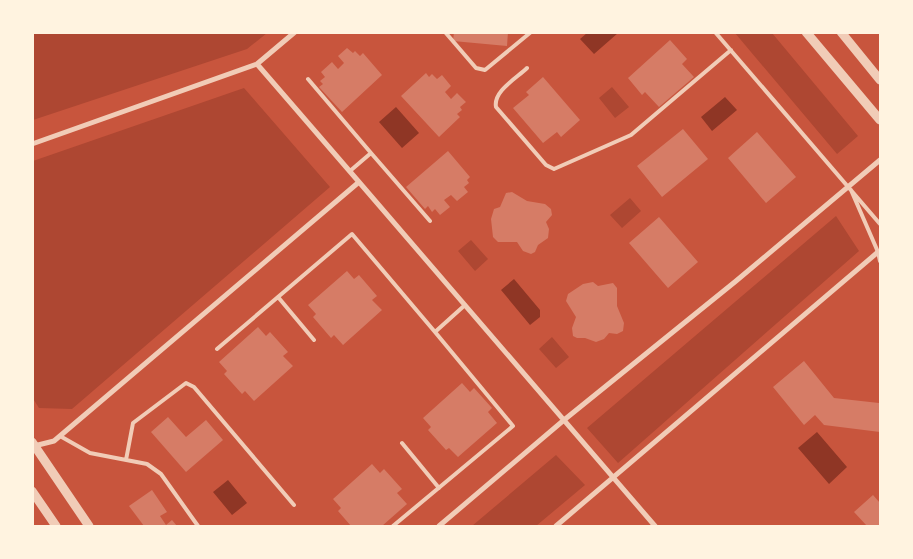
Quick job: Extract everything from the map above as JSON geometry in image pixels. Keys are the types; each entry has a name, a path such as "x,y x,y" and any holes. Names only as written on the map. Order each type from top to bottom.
{"street":[{"path":"32,144 257,64 295,32"},
{"path":"806,32 880,120"},
{"path":"841,32 880,80"},
{"path":"257,64 655,526"},
{"path":"439,526 564,420 736,281 880,160"},
{"path":"89,526 33,444 54,441 359,182"},
{"path":"556,526 878,252"},
{"path":"32,491 56,526"}],"lane":[{"path":"445,32 476,68 485,70 531,32"},
{"path":"715,32 880,224"},
{"path":"527,68 498,94 495,100 496,106 546,165 554,169 631,135 731,50"},
{"path":"308,79 430,221"},
{"path":"350,171 371,153"},
{"path":"849,186 878,252 880,261"},
{"path":"217,350 352,234 514,426 393,526"},
{"path":"278,297 314,340"},
{"path":"435,332 465,305"},
{"path":"126,460 133,423 186,383 194,387 294,505"},
{"path":"60,436 90,453 147,464 161,474 198,526"},
{"path":"402,443 439,488"}],"shaded area":[{"path":"32,33 267,33 247,49 33,120"},
{"path":"587,33 618,33 594,54 580,39"},
{"path":"735,33 772,33 858,136 837,154"},
{"path":"612,87 629,107 615,118 599,98"},
{"path":"244,88 330,187 72,409 39,408 32,397 33,161"},
{"path":"725,97 737,110 712,131 701,117"},
{"path":"396,107 419,133 402,148 379,122"},
{"path":"630,198 641,211 622,228 610,215"},
{"path":"836,216 859,251 618,463 587,428"},
{"path":"471,240 488,259 475,271 458,251"},
{"path":"514,279 540,310 540,317 530,325 501,290"},
{"path":"552,337 569,357 556,368 539,349"},
{"path":"817,432 847,467 829,484 798,448"},
{"path":"556,455 585,485 536,526 472,526"},
{"path":"228,480 247,503 232,515 213,492"}],"building":[{"path":"454,32 508,32 507,46 453,41"},
{"path":"670,40 687,59 682,64 694,77 659,107 645,92 642,95 628,78"},
{"path":"347,48 353,53 355,51 360,56 363,53 382,75 342,112 319,87 323,84 320,81 325,77 321,72 332,62 338,69 344,63 338,56"},
{"path":"426,73 429,77 432,74 437,79 442,75 451,86 445,92 451,99 457,93 466,102 460,107 462,110 457,114 460,117 439,137 401,96"},
{"path":"543,77 580,120 561,137 557,132 543,143 513,108 529,95 526,92"},
{"path":"683,129 708,159 662,197 637,166"},
{"path":"757,132 796,177 766,203 728,158"},
{"path":"448,151 470,177 467,180 469,183 464,187 468,192 457,201 451,195 444,200 450,207 440,215 435,209 432,212 428,206 425,209 406,187"},
{"path":"512,192 527,201 545,204 551,209 552,215 546,222 549,229 548,238 538,245 535,252 531,254 523,251 517,242 498,242 493,237 491,219 494,209 500,207 506,193"},
{"path":"659,217 698,262 668,288 629,243"},
{"path":"347,271 354,279 359,275 377,296 372,300 382,310 343,345 334,335 331,338 313,317 316,314 308,305"},
{"path":"593,282 598,286 613,283 617,288 617,306 624,323 623,331 617,334 609,333 604,339 596,342 573,336 572,328 576,317 566,301 568,294 583,284"},
{"path":"258,327 266,336 270,332 288,352 283,356 293,366 254,401 245,391 242,394 224,374 227,371 219,362"},
{"path":"804,361 834,398 879,403 880,401 880,432 824,425 815,415 804,425 773,387"},
{"path":"462,383 470,392 474,388 492,408 488,412 497,423 458,457 449,448 446,450 428,430 431,427 423,418"},
{"path":"168,417 186,437 206,420 223,440 186,472 151,432"},
{"path":"372,464 380,473 384,469 402,489 397,493 407,504 382,526 351,526 338,511 341,508 333,499"},
{"path":"152,490 167,512 160,516 166,525 172,520 177,526 144,526 129,506"},
{"path":"873,495 880,503 880,526 867,526 854,512"}]}
